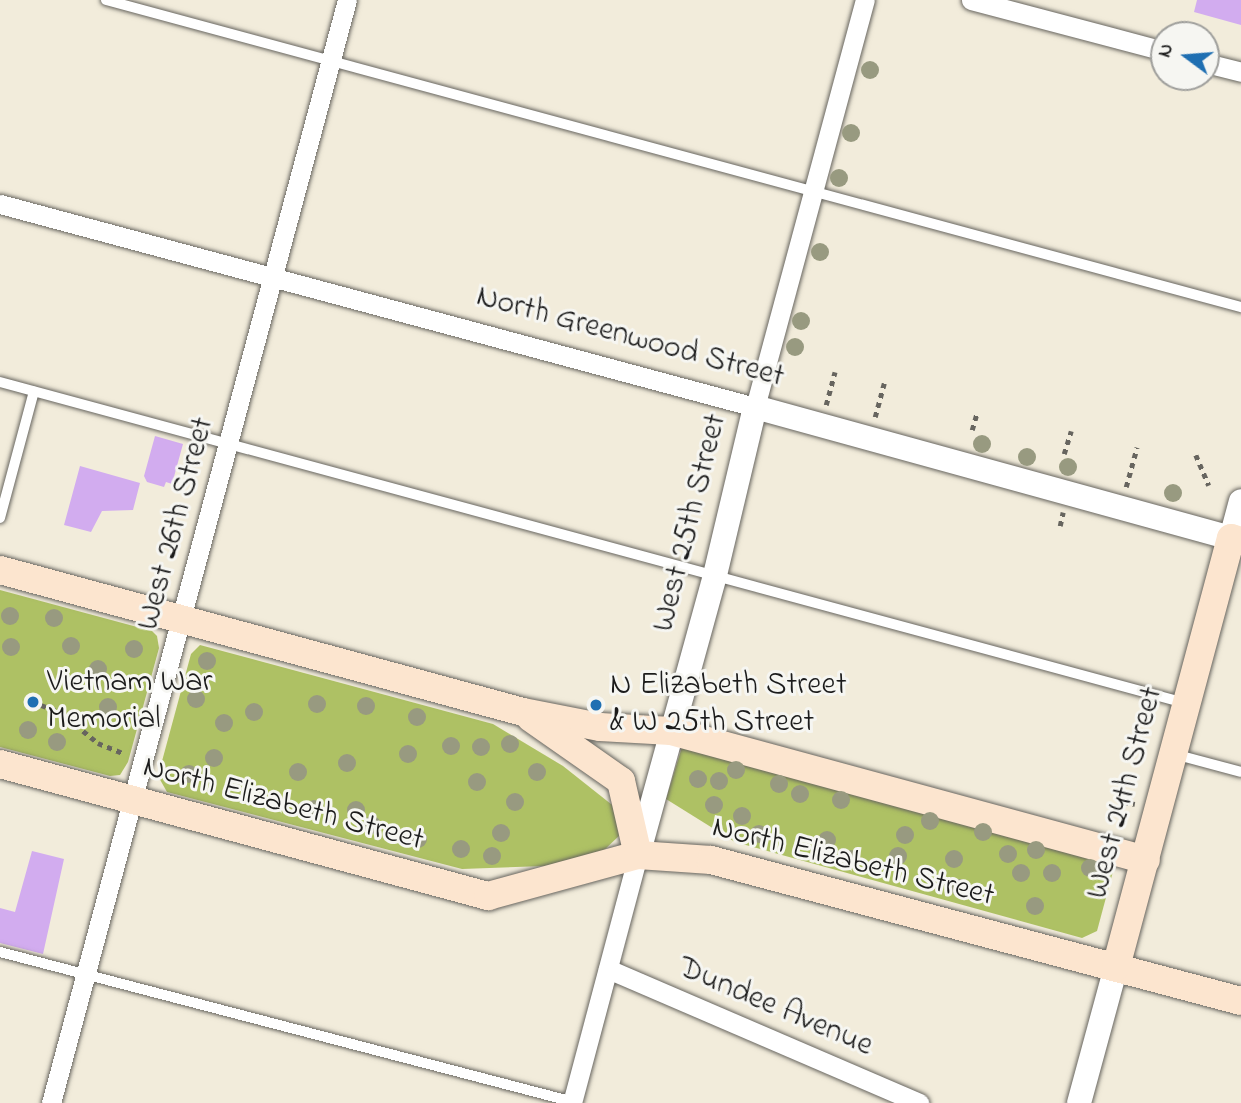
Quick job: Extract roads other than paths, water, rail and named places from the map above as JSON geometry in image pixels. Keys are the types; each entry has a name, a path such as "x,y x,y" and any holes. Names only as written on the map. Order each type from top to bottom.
{"main road":[{"name":"West 24th Street","path":"1116,967 1186,703 1236,540"},
{"path":"0,570 523,712 600,727 671,731 1146,860"},
{"path":"523,712 621,781 638,855"},
{"name":"North Elizabeth Street","path":"0,764 488,895 638,855 711,860 1241,1001"}],"street":[{"name":"West 26th Street","path":"51,1103 146,761 347,0"},
{"name":"West 25th Street","path":"574,1102 671,731 715,575 755,407 864,0"},
{"path":"971,0 1150,47"},
{"path":"1220,66 1241,72"},
{"name":"North Greenwood Street","path":"0,204 755,407 1236,540"},
{"name":"West 24th Street","path":"1236,540 1241,501"},
{"name":"West 24th Street","path":"1079,1103 1116,967"},
{"name":"Dundee Avenue","path":"608,969 919,1103"}],"lane":[{"path":"106,0 1241,307"},
{"path":"0,382 1186,703"},
{"path":"0,518 34,391"},
{"path":"1172,754 1241,772"},
{"path":"0,952 574,1102"}],"place":[{"name":"Vietnam War Memorial","path":"33,702"},
{"name":"N Elizabeth Street & W 25th Street","path":"596,705"}]}
